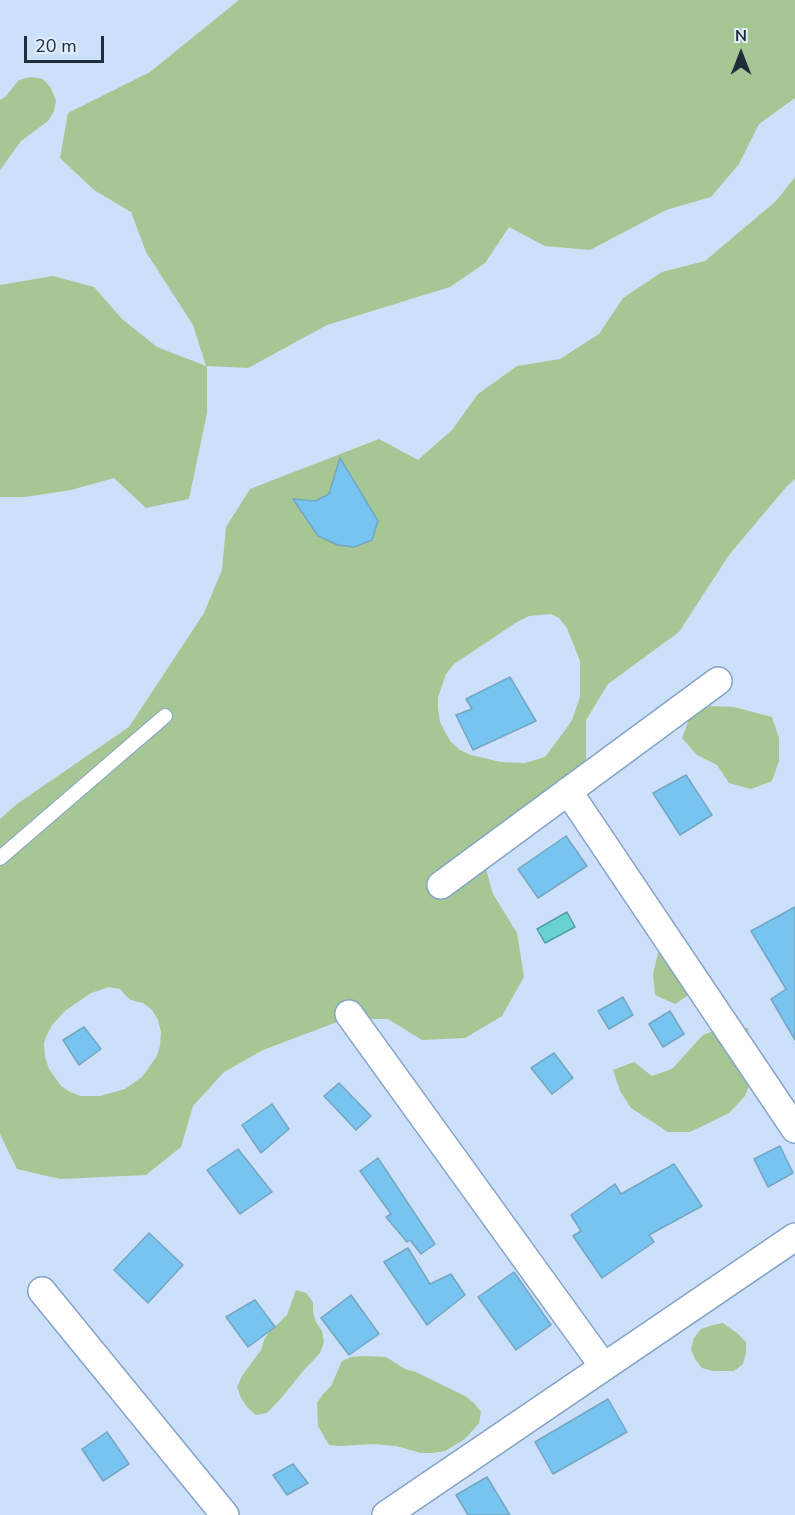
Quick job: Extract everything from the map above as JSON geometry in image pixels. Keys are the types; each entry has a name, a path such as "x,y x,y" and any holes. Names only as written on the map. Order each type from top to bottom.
{"street":[{"path":"441,885 718,681"},
{"path":"568,791 795,1129"},
{"path":"349,1014 604,1367"},
{"path":"386,1515 795,1237"},
{"path":"42,1291 225,1515"}],"lane":[{"path":"0,858 165,716"}],"shaded area":[{"path":"239,0 795,0 795,98 759,124 739,164 711,197 666,210 590,250 545,246 509,227 485,263 450,287 327,325 248,368 207,366 207,413 189,499 146,508 114,478 71,490 25,497 0,497 0,285 53,276 94,287 122,319 157,347 206,366 193,325 146,252 131,212 94,190 60,158 68,113 150,72"},
{"path":"31,77 43,79 51,88 56,101 54,111 48,121 21,141 0,170 0,100 19,80"},
{"path":"795,177 795,479 729,555 679,632 608,684 586,720 586,765 511,817 481,851 493,894 517,933 524,977 502,1016 465,1038 422,1040 388,1019 345,1019 263,1050 224,1072 193,1106 181,1147 146,1175 60,1179 17,1169 0,1134 0,819 17,804 129,727 204,613 222,570 226,527 250,489 379,439 418,460 452,430 478,394 517,366 560,359 599,334 623,298 662,272 705,261 776,201","holes":["551,614 559,618 567,628 580,661 580,697 572,720 566,729 545,757 525,763 501,762 460,750 451,742 440,722 438,697 446,674 454,664 517,622 529,616","109,987 120,989 131,1000 143,1003 152,1010 161,1032 160,1046 157,1056 142,1077 125,1089 100,1096 81,1096 61,1086 49,1069 44,1043 52,1025 66,1010 91,993"]},
{"path":"710,706 734,707 772,717 779,738 779,761 772,781 751,789 729,783 717,765 697,755 682,738 690,717"},
{"path":"567,912 575,927 545,943 537,929"},
{"path":"680,950 693,992 675,1004 655,995 653,974 658,953"},
{"path":"724,1027 748,1028 753,1076 745,1096 729,1113 690,1132 668,1132 631,1108 620,1091 613,1070 634,1062 652,1076 672,1069 703,1035"},
{"path":"296,1290 306,1293 313,1302 313,1312 322,1331 324,1342 320,1353 283,1396 267,1413 256,1415 247,1407 237,1387 261,1350 270,1330 287,1315"},
{"path":"723,1323 746,1342 743,1364 734,1371 713,1371 702,1368 691,1349 694,1338 701,1329"},
{"path":"351,1357 386,1357 405,1369 465,1396 481,1412 479,1423 465,1439 445,1451 433,1453 373,1444 329,1445 318,1426 317,1403 331,1386 342,1361"}],"building":[{"path":"340,458 378,521 372,540 354,547 338,545 318,536 293,499 315,501 329,494"},
{"path":"510,677 536,721 473,750 456,715 472,709 466,699"},
{"path":"686,775 712,815 680,835 653,793"},
{"path":"566,836 587,866 538,898 518,869"},
{"path":"795,907 795,1040 771,999 786,989 751,931"},
{"path":"623,997 633,1015 609,1029 598,1011"},
{"path":"670,1011 684,1034 663,1047 649,1024"},
{"path":"84,1027 101,1049 79,1065 63,1040"},
{"path":"554,1053 573,1078 552,1094 531,1068"},
{"path":"339,1083 371,1116 356,1130 324,1096"},
{"path":"272,1104 289,1129 261,1153 242,1125"},
{"path":"780,1146 793,1173 768,1187 754,1159"},
{"path":"238,1149 272,1192 240,1214 207,1170"},
{"path":"378,1158 435,1244 421,1254 410,1240 407,1242 386,1217 391,1214 360,1171"},
{"path":"674,1164 702,1206 649,1235 654,1242 602,1278 573,1236 581,1231 571,1215 615,1184 621,1194"},
{"path":"149,1233 183,1265 148,1303 114,1270"},
{"path":"408,1248 430,1284 451,1274 465,1295 427,1325 384,1262"},
{"path":"514,1272 551,1325 516,1350 478,1297"},
{"path":"351,1295 379,1334 349,1355 321,1318"},
{"path":"255,1300 275,1327 248,1347 226,1317"},
{"path":"608,1399 627,1432 553,1474 535,1442"},
{"path":"107,1432 129,1464 103,1481 82,1449"},
{"path":"293,1464 308,1483 287,1495 273,1475"},
{"path":"487,1477 510,1515 468,1515 456,1495"}]}
